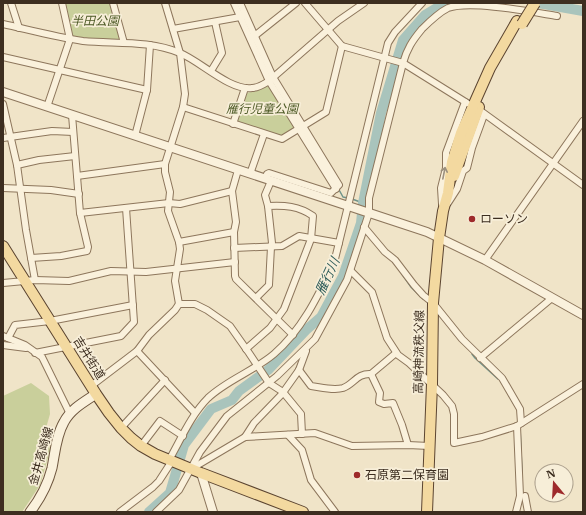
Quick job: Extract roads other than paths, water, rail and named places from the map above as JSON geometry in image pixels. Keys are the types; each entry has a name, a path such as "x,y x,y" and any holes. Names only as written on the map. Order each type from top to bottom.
{"main road":[{"name":"高崎神流秩父線","path":"520,22 528,3"},
{"name":"高崎神流秩父線","path":"427,512 432,384 433,303 439,238 443,211 448,193 452,162 461,133 490,68 520,22 535,3"},
{"name":"吉井街道","path":"3,246 24,282 109,413 121,428 141,446 172,461"},
{"name":"金井高崎線","path":"30,512 41,496 49,478 59,435 64,422 94,390"},
{"path":"172,461 303,512"}],"street":[{"path":"11,3 19,28"},
{"path":"48,108 70,38 62,3"},
{"path":"113,3 124,43"},
{"path":"94,390 136,351 149,335 175,310 179,304 175,281 180,242 168,211 170,192 165,172 165,164 186,94 180,53 165,3"},
{"path":"234,3 243,16 271,79 336,189 331,193 269,173 267,174 268,180 265,195 268,206 272,243 270,247 269,285 256,298"},
{"path":"240,3 243,16"},
{"path":"253,38 296,3"},
{"path":"305,3 342,46 403,63 466,102 446,152 446,168 441,188 443,211"},
{"path":"3,24 85,41 150,44 180,53 234,86 252,88 261,86 271,79 328,29 364,3"},
{"path":"120,512 153,487 159,480 172,461 195,413 209,398 273,354 293,335 308,312 334,263 388,43 395,32 422,3"},
{"path":"156,512 179,490 200,452 227,416 269,383 307,348 315,339 330,313 351,271 369,213 369,198 403,63 409,45 430,20 448,8 467,4 480,4 557,16"},
{"path":"173,29 243,16"},
{"path":"211,71 222,53 215,22"},
{"path":"135,136 147,90 150,44"},
{"path":"183,107 282,139 326,112 342,46"},
{"path":"3,57 147,90"},
{"path":"234,124 245,88"},
{"path":"3,92 427,232 485,260 583,314"},
{"path":"3,104 17,165 35,280"},
{"path":"443,211 457,189 463,171 467,168 483,114 583,184"},
{"path":"31,258 61,256 87,251 88,247 80,213 72,115"},
{"path":"485,260 583,121"},
{"path":"3,138 52,131 74,132"},
{"path":"250,174 264,134"},
{"path":"17,165 39,160 76,156"},
{"path":"77,176 165,164"},
{"path":"238,170 232,191 236,222 234,232 235,276 236,279 293,335"},
{"path":"3,188 51,190 79,194"},
{"path":"80,213 169,203 180,204 232,191"},
{"path":"246,349 270,328 284,309 312,239 313,216 307,212 286,205 268,206"},
{"path":"35,352 121,336 134,322 126,208"},
{"path":"364,227 395,260 423,295 433,303 462,339 502,378 520,409 520,496 516,512"},
{"path":"180,242 234,232"},
{"path":"234,248 282,246 299,236 339,243"},
{"path":"3,283 35,280 69,281 111,271 146,272 235,262"},
{"path":"351,271 372,292 387,338 396,353 432,384 452,406 454,414 454,443 482,437 519,425 583,384"},
{"path":"480,358 552,298"},
{"path":"179,304 195,304 207,310 230,326 269,383 283,392 301,414 302,434"},
{"path":"70,414 42,357 29,348 6,337 15,325 50,321 133,305"},
{"path":"3,345 29,348"},
{"path":"245,437 254,423 283,392 299,370 307,348"},
{"path":"136,351 195,413"},
{"path":"299,370 310,386 344,388 363,373 371,374 396,353"},
{"path":"371,374 380,393 379,402 384,404 393,403 408,445"},
{"path":"121,428 165,380"},
{"path":"141,446 160,421 183,436"},
{"path":"190,468 245,437 315,433 352,446 429,446"},
{"path":"288,435 302,450 312,480 335,512"},
{"path":"201,473 213,512"},
{"path":"525,496 528,512"}],"waterway":[{"name":"雁行川","path":"149,512 170,493 184,445 211,409 232,400 239,391 268,370 306,330 321,317 343,276 361,223 363,203 381,113 403,40 425,15 445,3"},
{"name":"雁行川","path":"538,3 583,11"},
{"path":"338,188 343,197 348,198"},
{"path":"352,199 363,203"},
{"path":"402,274 411,287 423,299"},
{"path":"472,354 498,379"},
{"path":"507,392 515,406"},
{"path":"520,427 522,473"}],"place":[{"name":"ローソン","path":"472,219"},
{"name":"石原第二保育園","path":"357,475"}],"park label":[{"name":"半田公園","path":"95,21"},
{"name":"雁行児童公園","path":"262,109"}]}
